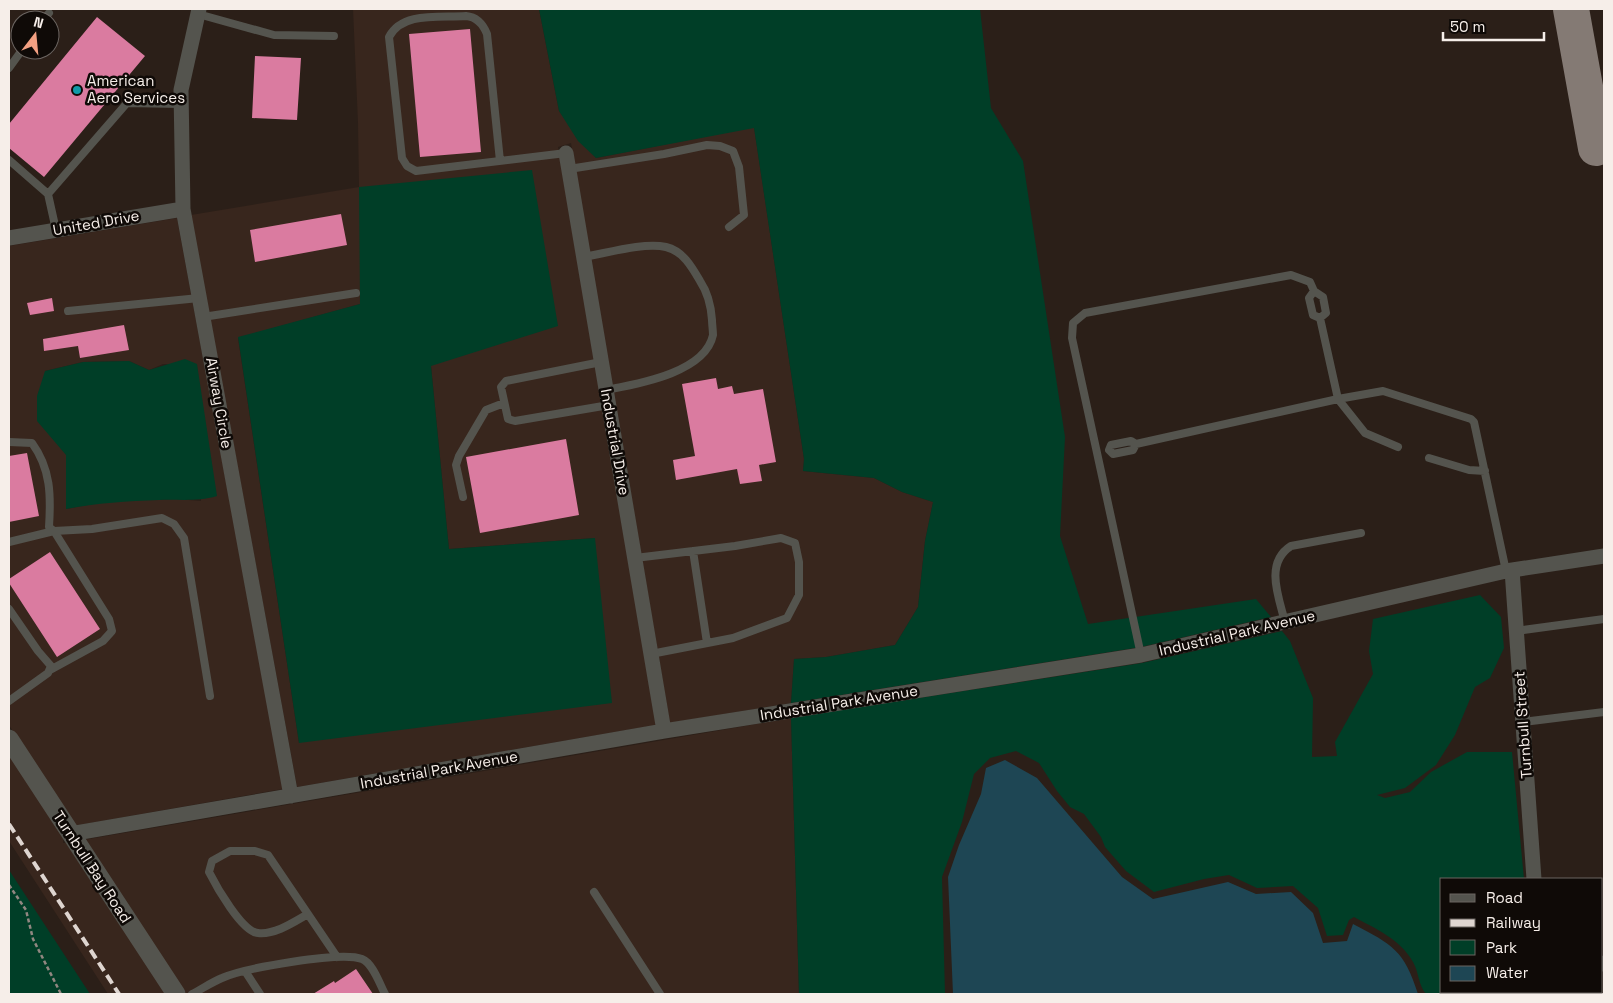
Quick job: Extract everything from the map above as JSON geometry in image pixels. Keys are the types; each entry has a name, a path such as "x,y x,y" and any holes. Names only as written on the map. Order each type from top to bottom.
{"street":[{"name":"Airway Circle","path":"199,11 181,90 183,209 291,796"},
{"name":"Industrial Drive","path":"566,153 664,731"},
{"name":"United Drive","path":"9,238 183,209"},
{"name":"Industrial Park Avenue","path":"70,834 664,731 1141,655 1509,570 1604,556"},
{"name":"Turnbull Street","path":"1509,570 1516,631 1534,878"},
{"name":"Turnbull Bay Road","path":"9,739 176,994"}],"lane":[{"path":"199,11 274,36 334,36"},
{"path":"500,161 487,34 483,25 474,18 466,16 403,22 394,28 389,37 404,163 416,171 500,161 566,153"},
{"path":"48,194 127,103 181,104"},
{"path":"569,169 664,154 708,144 720,146 733,151 740,176 744,215 729,227"},
{"path":"9,160 48,194 56,230"},
{"path":"584,257 649,246 675,249 689,262 706,291 711,307 713,336 704,350 690,363 670,376 608,397 515,421 508,418 501,387 506,381 601,362"},
{"path":"1141,655 1072,338 1074,323 1078,317 1086,313 1291,275 1310,282 1314,291 1323,297 1326,313 1320,318"},
{"path":"1314,291 1309,298 1313,315 1320,318"},
{"path":"203,318 356,293"},
{"path":"68,311 199,298"},
{"path":"1320,318 1338,399 1365,433 1398,447"},
{"path":"1097,452 1109,450 1111,445 1131,441 1136,444 1338,399 1383,391 1470,419 1474,422 1509,570"},
{"path":"463,497 456,465 459,456 486,410 504,403"},
{"path":"9,442 32,443 42,457 51,490 49,526 109,619 112,631 103,641 50,670 48,674 9,701"},
{"path":"1429,458 1468,470 1485,471"},
{"path":"9,542 54,531 92,529 162,518 174,524 184,538 210,696"},
{"path":"1284,622 1274,579 1277,564 1284,550 1291,546 1361,532"},
{"path":"635,558 782,538 795,544 799,562 799,595 787,618 733,638 651,654"},
{"path":"693,551 707,643"},
{"path":"9,609 38,651 51,666 50,670"},
{"path":"1516,631 1604,618"},
{"path":"1523,722 1604,712"},
{"path":"308,914 278,930 258,934 246,928 209,872 212,862 230,851 255,851 268,855 308,914 337,957"},
{"path":"594,892 660,994"},
{"path":"192,994 222,978 245,971 337,957 363,959 368,963 384,994"},
{"path":"245,971 260,994"}],"path":[{"path":"9,886 26,910 33,939 61,994"}],"shaded area":[{"path":"353,9 539,9 559,111 596,158 754,127 804,459 803,471 874,478 902,492 933,502 925,541 918,607 895,645 826,657 794,659 791,703 670,723 571,143 558,147 656,725 297,787 191,215 359,187","holes":["360,304 431,366 449,549 595,538 299,743 238,338"]},
{"path":"177,218 283,789 73,826 9,725 9,246","holes":["129,361 149,370 163,364 197,365 201,501 177,499 107,501 66,509 66,455 45,371 83,362"]},
{"path":"791,718 799,994 185,994 83,840"},
{"path":"9,753 63,837 63,843 66,843 167,994 108,994 9,841"}],"green space":[{"path":"539,9 980,9 991,108 1023,161 1065,437 1060,536 1088,624 1256,599 1271,617 1141,647 791,703 794,659 826,657 895,645 918,607 925,541 933,502 902,492 874,478 803,471 804,459 754,128 596,158 578,141 559,111"},
{"path":"532,170 558,326 431,366 449,549 595,538 612,703 299,743 238,337 360,304 359,187"},
{"path":"185,359 197,364 217,496 195,500 147,500 66,509 66,455 37,421 37,396 45,371 83,362 129,361 149,370"},
{"path":"1480,595 1501,617 1504,648 1490,678 1475,687 1455,735 1436,765 1405,788 1377,795 1385,798 1410,792 1431,772 1467,752 1512,752 1524,878 1440,878 1440,993 1534,994 1426,994 1421,987 1413,962 1408,954 1394,941 1379,930 1354,917 1349,920 1343,935 1327,936 1318,908 1293,886 1257,888 1229,875 1204,879 1154,892 1126,871 1105,847 1101,837 1084,814 1070,807 1057,791 1039,763 1016,751 990,758 974,774 962,822 942,877 945,994 799,994 791,718 1142,663 1282,631 1290,641 1313,698 1312,757 1337,756 1335,742 1373,674 1369,651 1373,619"},
{"path":"9,870 90,994 9,994"}],"water":[{"path":"1005,760 1037,778 1122,877 1153,899 1228,882 1256,894 1291,892 1313,913 1323,943 1347,941 1353,924 1395,950 1408,967 1418,994 953,994 948,877 959,845 981,794 986,768"}],"building":[{"name":"American Aero Services","path":"97,17 145,56 44,177 9,148 9,124"},
{"path":"470,29 481,152 420,157 409,34"},
{"path":"255,56 301,58 297,120 252,118"},
{"path":"341,214 347,245 255,262 250,230"},
{"path":"52,298 54,311 30,315 27,303"},
{"path":"124,325 129,350 80,358 78,346 44,351 43,339"},
{"path":"716,378 718,389 732,386 734,394 763,389 776,462 759,465 762,481 740,484 737,469 676,480 673,460 695,456 682,384"},
{"path":"566,439 579,515 480,533 466,457"},
{"path":"27,453 39,516 9,522 9,456"},
{"path":"50,552 100,629 57,657 9,583 9,579"},
{"path":"356,969 373,994 313,994 334,981 335,983"}],"taxiway":[{"path":"1571,9 1596,148"}],"railway":[{"path":"9,824 119,994"}],"place":[{"name":"American Aero Services","path":"77,90"}]}
